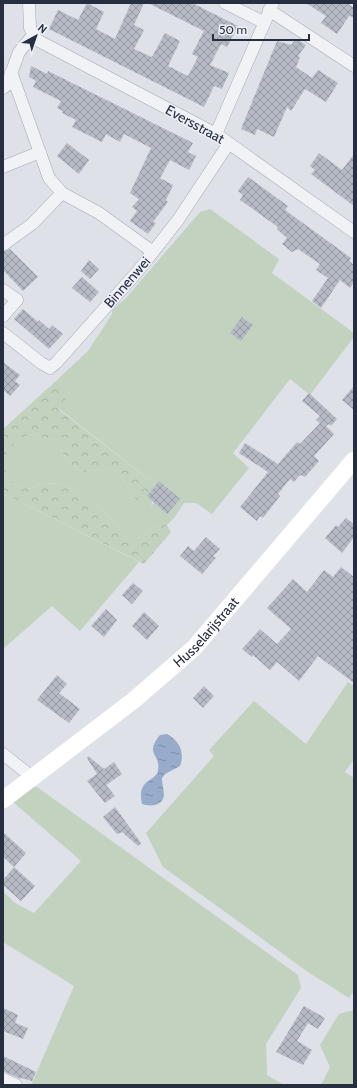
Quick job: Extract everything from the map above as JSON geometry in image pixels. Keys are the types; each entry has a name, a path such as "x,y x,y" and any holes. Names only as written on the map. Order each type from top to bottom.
{"street":[{"path":"3,88 7,85 19,52 32,31 29,3"},
{"path":"225,3 264,22"},
{"path":"216,134 271,6 354,66"},
{"name":"Eversstraat","path":"32,31 37,40 216,134 354,232"},
{"path":"11,72 38,153 49,178 61,195 98,213 153,252"},
{"name":"Binnenwei","path":"3,333 41,363 50,368 56,363 153,252 193,198 229,143"},
{"path":"3,167 38,153"},
{"path":"3,245 32,224 61,195"},
{"path":"3,290 17,300 3,316"},
{"name":"Husselarijstraat","path":"3,800 134,700 194,648 354,460"},
{"path":"3,754 32,777"},
{"path":"3,1079 16,1085"}],"green space":[{"path":"210,209 279,259 272,273 354,333 354,337 310,395 290,379 233,453 249,468 212,514 196,503 184,503 175,517 167,525 165,523 160,524 142,536 133,538 83,494 61,484 43,483 30,489 14,484 6,474 6,455 18,439 34,434 54,440 70,464 84,472 109,468 119,473 136,500 151,507 161,489 58,408 70,394 58,379 88,351 112,314 112,310 125,299 200,212"},
{"path":"58,379 70,394 58,409 161,489 152,502 151,508 136,500 119,473 109,468 84,472 70,464 54,440 34,434 18,439 6,455 6,474 14,484 30,489 43,483 61,484 83,494 133,538 142,536 155,526 165,523 171,532 144,564 3,493 3,429"},
{"path":"3,493 139,562 80,631 52,606 3,649"},
{"path":"348,682 354,686 354,759 345,772 354,778 354,991 349,998 308,972 163,867 146,833 214,756 209,750 254,701 306,744"},
{"path":"32,786 37,787 298,975 301,988 266,1044 267,1075 284,1085 36,1085 32,1083 74,986 3,942 3,891 15,903 34,913 81,861 13,802"},
{"path":"354,1010 354,1085 321,1085 330,1067 320,1045 339,1014"}],"water":[{"path":"167,734 175,740 182,752 180,766 165,774 162,778 164,795 163,799 159,803 156,805 142,804 142,789 147,782 157,774 158,770 153,747 160,735"}],"building":[{"path":"87,3 104,12 96,29 115,39 131,3 144,3 134,25 144,30 134,49 152,57 165,33 180,41 168,66 188,76 198,57 192,54 204,31 148,3 192,3 238,26 227,47 221,44 210,65 229,73 222,89 214,86 204,107 49,29 58,10 78,20"},
{"path":"306,3 347,3 354,8 354,17 349,16 337,34 321,23 326,16"},
{"path":"296,39 306,45 298,56 300,57 296,67 312,78 318,70 338,83 326,102 305,89 291,111 287,107 274,137 257,129 255,135 241,129 277,41 291,45"},
{"path":"31,66 47,74 48,71 193,143 188,152 196,156 189,170 170,160 160,178 173,185 166,200 168,202 153,222 156,223 148,234 130,221 137,211 132,207 139,199 130,193 151,148 124,134 120,142 106,134 102,142 72,127 76,120 62,113 63,111 57,108 61,101 33,87 36,81 29,77"},
{"path":"67,143 89,160 79,174 57,156"},
{"path":"319,153 342,170 354,154 354,206 311,174 315,170 310,166"},
{"path":"248,177 288,206 285,210 351,258 349,261 354,265 354,282 350,288 340,280 321,308 312,301 328,278 316,270 320,264 298,249 292,252 282,244 287,238 277,229 278,227 240,200 243,195 238,191"},
{"path":"10,249 38,277 23,291 3,270 3,252"},
{"path":"89,260 99,269 90,279 81,271"},
{"path":"82,277 99,292 90,302 72,288"},
{"path":"23,309 49,329 52,325 63,334 49,349 14,319"},
{"path":"242,317 253,325 241,341 230,333"},
{"path":"3,362 20,375 15,381 20,385 10,396 3,390"},
{"path":"354,386 354,410 342,400"},
{"path":"309,393 337,419 331,426 329,424 326,426 334,434 314,456 319,461 305,477 300,475 294,482 290,479 278,494 280,496 263,518 260,516 257,521 240,507 268,472 239,453 245,443 278,464 297,442 300,444 320,423 316,420 320,416 302,401"},
{"path":"159,481 180,499 167,514 147,496"},
{"path":"346,518 354,524 354,537 342,553 325,538 336,525 338,527"},
{"path":"206,537 220,549 213,556 216,558 202,574 180,556 188,546 194,551"},
{"path":"341,567 354,577 354,683 318,656 299,681 277,662 270,670 253,655 252,657 242,649 260,629 277,644 291,629 267,608 293,579 307,592 324,570 333,577"},
{"path":"133,583 143,591 132,604 122,595"},
{"path":"106,609 117,620 104,637 91,626"},
{"path":"144,612 159,626 147,640 132,626"},
{"path":"57,675 67,684 59,693 80,709 69,723 37,700"},
{"path":"204,686 214,696 203,708 193,698"},
{"path":"88,756 104,769 114,762 122,774 106,785 115,796 105,803 87,781 97,774 87,758"},
{"path":"115,807 141,843 138,846 122,832 117,834 103,817"},
{"path":"3,832 26,853 14,867 3,857"},
{"path":"14,867 35,886 21,901 3,885 3,880"},
{"path":"304,1006 325,1018 318,1029 308,1023 297,1041 312,1050 303,1065 276,1052"},
{"path":"3,1008 18,1015 15,1023 28,1028 23,1039 3,1031"},
{"path":"3,1056 36,1072 32,1081 21,1079 3,1071"}]}
